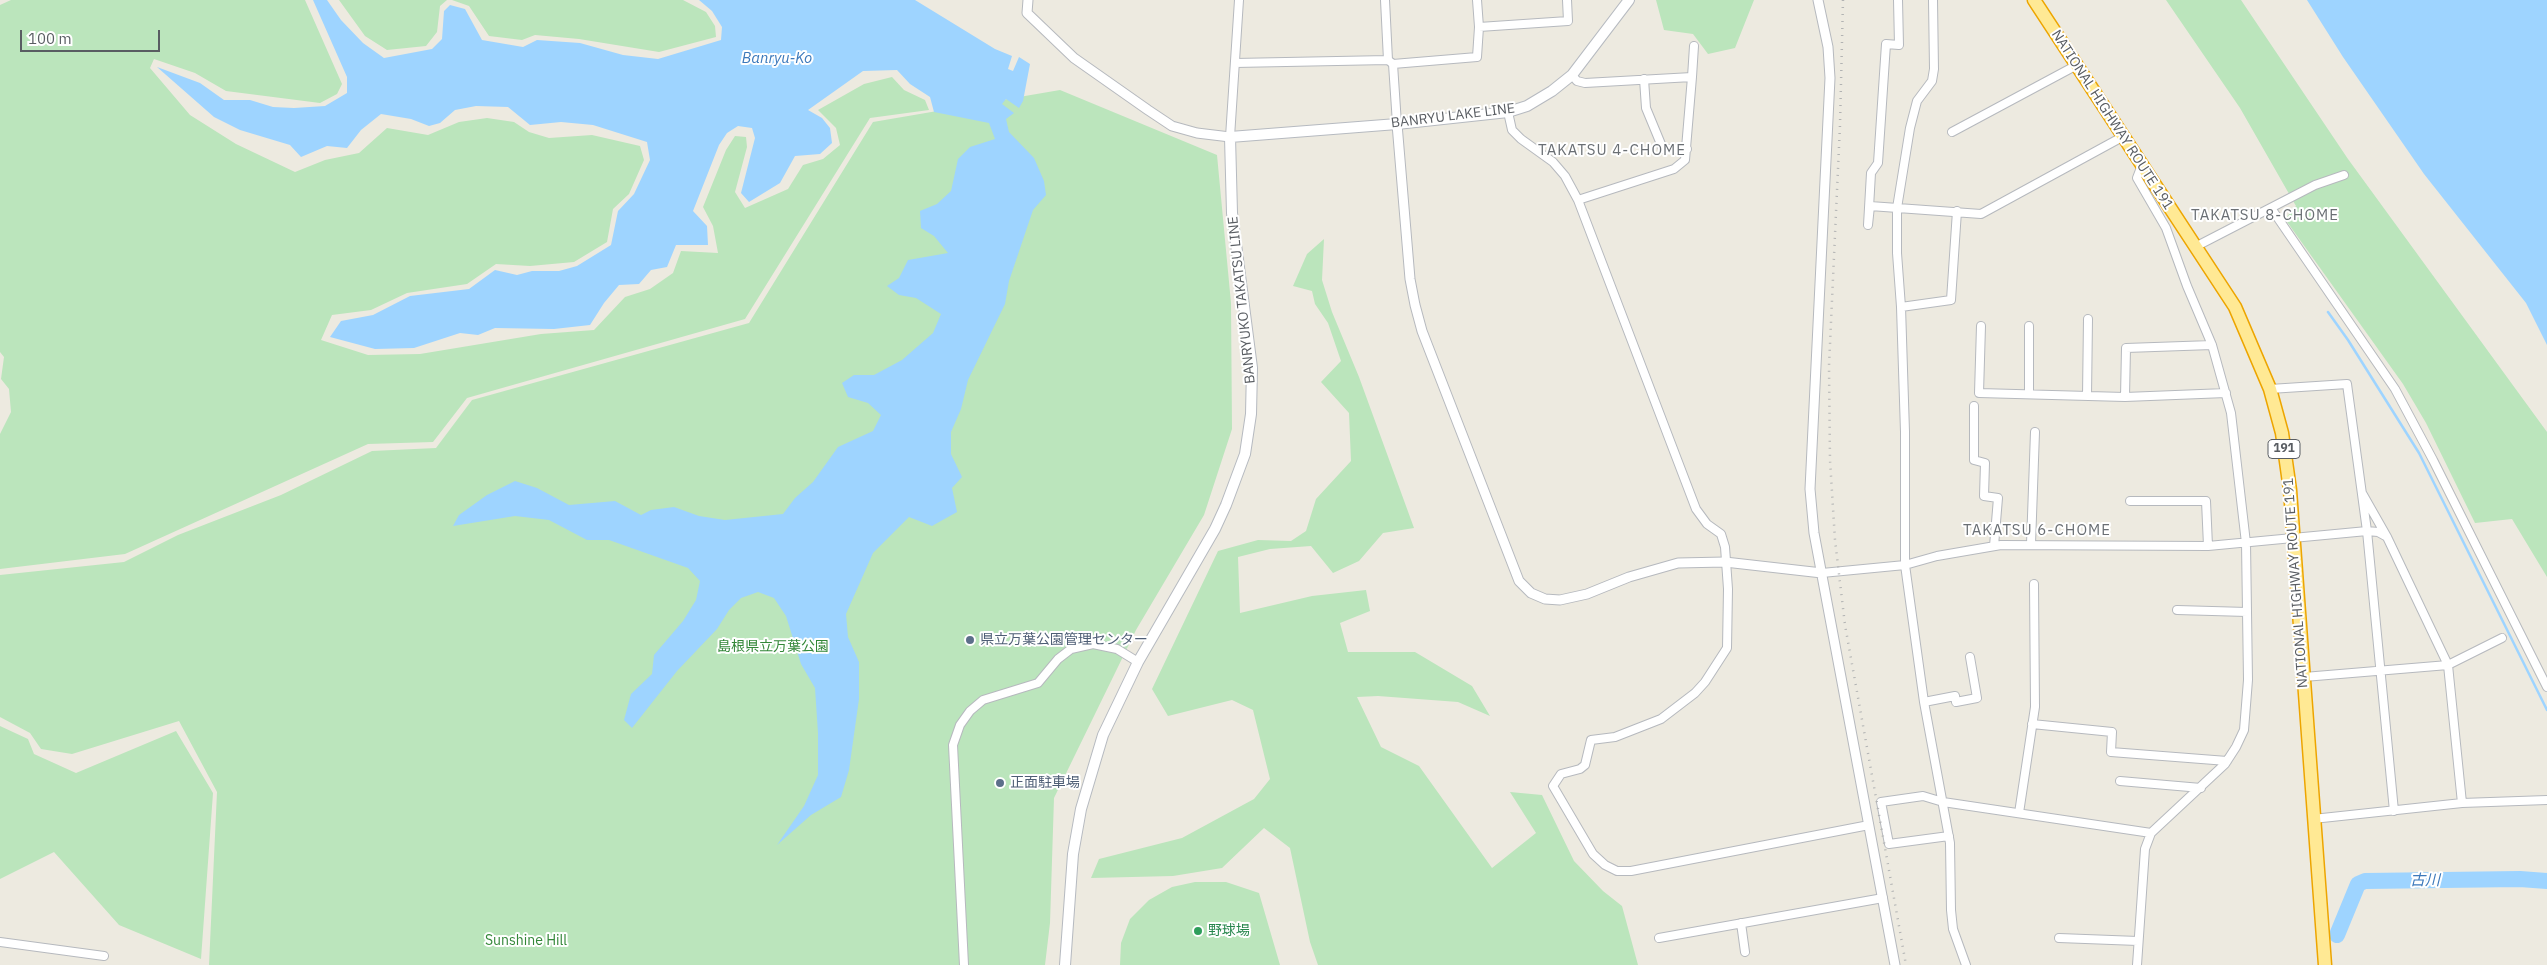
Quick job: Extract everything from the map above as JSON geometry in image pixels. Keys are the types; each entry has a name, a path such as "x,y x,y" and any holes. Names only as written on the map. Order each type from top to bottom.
{"highway":[{"name":"NATIONAL HIGHWAY ROUTE 191","path":"2034,0 2235,307 2270,389 2283,443 2294,538 2325,965"}],"main road":[{"name":"BANRYU LAKE LINE","path":"1230,137 1397,124 1508,112 1527,106 1552,91 1572,75 1629,0"},
{"name":"BANRYUKO TAKATSU LINE","path":"1065,965 1073,854 1081,809 1103,735 1138,662 1215,529 1226,506 1244,454 1251,414 1252,368 1232,212 1230,137"}],"street":[{"path":"1028,0 1027,13 1074,58 1148,110 1172,126 1197,133 1230,137 1239,0"},
{"path":"1385,0 1410,278 1415,304 1429,349 1519,581 1531,593 1545,599 1560,600 1587,594 1654,568 1698,561 1725,562 1822,573 1905,565 1937,556 1994,546 2031,544 2208,546 2367,531 2378,532 2388,537"},
{"path":"1235,63 1391,62 1477,57 1478,0"},
{"path":"1479,28 1568,21 1567,0"},
{"path":"1818,0 1828,47 1830,78 1810,489 1814,533 1895,965"},
{"path":"1898,0 1899,45 1886,44 1878,163 1871,173 1868,225 1870,206 1981,214 2124,136"},
{"path":"1933,0 1934,68 1932,81 1917,101 1910,128 1897,208 1896,253 1901,306 1905,432 1905,565 1924,702 1949,836 1950,910 1953,930 1966,965"},
{"path":"1578,200 1674,169 1685,160 1694,46"},
{"path":"1952,132 2077,64"},
{"path":"1572,75 1577,81 1586,83 1692,77"},
{"path":"1644,79 1646,108 1663,149 1687,149"},
{"path":"1508,112 1512,130 1521,140 1553,162 1565,176 1578,200 1696,509 1707,524 1721,534 1725,547 1728,589 1727,648 1705,682 1695,693 1661,719 1615,737 1590,740 1585,765 1580,769 1561,774 1553,786 1592,854 1605,865 1617,871 1631,871 1869,825"},
{"path":"2137,965 2145,849 2151,833 2201,788 2227,761 2236,748 2244,730 2248,612 2246,542 2231,413 2212,345 2186,286 2166,228 2137,178 2142,165"},
{"path":"2194,247 2316,184 2344,175"},
{"path":"2271,208 2395,389 2433,460 2547,687"},
{"path":"1901,306 1951,300 1957,211"},
{"path":"2087,396 2088,320"},
{"path":"1981,326 1979,393 2125,397 2226,393"},
{"path":"2029,326 2029,394"},
{"path":"2125,397 2126,348 2212,345"},
{"path":"2270,389 2347,384 2367,531 2394,811"},
{"path":"1974,406 1974,460 1985,464 1984,496 1998,498 1994,546"},
{"path":"2031,544 2035,432"},
{"path":"2361,492 2370,503 2388,537 2448,665 2462,803"},
{"path":"2130,501 2206,501 2208,546"},
{"path":"2019,813 2035,707 2034,584"},
{"path":"2177,610 2248,612"},
{"path":"2304,677 2448,665 2502,638"},
{"path":"964,965 953,746 960,726 970,711 983,700 1038,683 1058,659 1072,649 1093,644 1117,649 1138,662"},
{"path":"1924,702 1955,696 1956,702 1977,698 1970,657"},
{"path":"2032,724 2112,732 2111,752 2227,761"},
{"path":"2120,781 2201,788"},
{"path":"1949,836 1889,844 1880,802 1923,796 1943,802 2151,833"},
{"path":"2313,819 2462,803 2547,800"},
{"path":"1659,938 1883,898"},
{"path":"1741,924 1745,952"},
{"path":"2059,938 2138,941"},
{"path":"0,942 104,956"}],"green space":[{"path":"11,0 305,0 342,84 337,94 320,103 226,91 195,73 154,59 150,68 190,115 236,144 295,172 325,160 359,153 387,128 428,135 459,122 487,118 514,122 529,132 549,138 592,135 640,146 644,160 629,194 613,209 607,242 574,262 530,266 496,264 467,284 407,293 371,310 332,315 321,340 368,355 420,354 541,334 594,330 625,297 650,289 673,273 681,251 718,253 713,226 703,207 726,150 735,136 746,137 747,147 735,192 745,208 788,189 803,165 823,159 840,145 836,128 818,110 864,84 892,77 904,90 925,100 929,110 870,118 745,319 467,398 433,442 368,444 125,554 0,569 0,434 11,412 9,389 1,379 4,357 0,352 0,5"},
{"path":"339,0 447,0 440,6 437,32 426,46 387,50 365,36"},
{"path":"452,0 683,0 706,12 715,26 716,37 659,52 579,39 535,35 522,40 489,36 469,6"},
{"path":"1656,0 1754,0 1735,48 1708,54 1693,34 1664,30"},
{"path":"2166,0 2241,0 2348,159 2547,432 2547,577 2512,519 2475,523 2426,423 2403,384 2285,219 2296,206 2240,108"},
{"name":"島根県立万葉公園","path":"1060,90 1217,155 1231,303 1232,429 1204,515 1136,630 1054,798 1050,923 1045,965 209,965 217,792 179,721 72,754 41,749 30,733 0,717 0,575 124,562 178,535 281,495 372,451 436,448 472,400 749,323 873,122"},
{"path":"1324,239 1322,280 1332,312 1359,377 1414,528 1383,533 1359,561 1333,573 1311,546 1270,549 1238,557 1240,613 1312,596 1366,590 1370,611 1340,623 1348,652 1415,652 1472,686 1490,716 1458,702 1378,696 1357,697 1381,747 1419,766 1492,868 1536,833 1510,792 1542,795 1574,861 1603,891 1622,906 1638,965 1318,965 1310,942 1290,848 1264,828 1222,868 1173,876 1091,878 1099,859 1182,838 1254,799 1270,779 1253,710 1232,700 1168,716 1152,689 1218,551 1258,540 1291,541 1306,531 1316,499 1351,461 1349,413 1321,382 1341,361 1328,323 1315,304 1312,291 1293,286 1307,254"},
{"path":"0,726 28,739 34,754 76,773 176,731 213,793 201,959 119,925 54,852 0,879"},
{"name":"野球場","path":"1195,882 1226,882 1259,893 1280,965 1120,965 1121,943 1130,919 1149,900 1172,887"}],"water":[{"name":"Banryu-Ko","path":"313,0 327,0 341,20 363,43 384,58 432,49 442,39 444,11 450,5 465,9 482,40 523,47 537,40 580,43 623,55 658,59 721,40 722,27 712,11 699,0 915,0 995,49 1012,56 1008,69 1013,71 1019,57 1030,64 1023,101 1019,108 1006,99 1002,104 1014,113 1006,119 1009,132 1034,158 1044,181 1046,195 1033,210 1009,281 1005,304 968,380 961,409 951,432 951,454 962,477 952,488 957,512 932,526 909,517 873,553 846,614 848,637 859,662 859,699 849,770 841,797 811,815 777,845 804,806 818,775 818,733 815,688 801,664 786,616 774,598 758,592 741,598 729,610 717,629 677,671 632,728 624,720 631,694 652,674 654,655 683,621 696,600 700,581 688,568 609,540 587,540 549,520 515,516 453,526 459,515 487,495 515,481 537,488 569,505 615,501 641,515 651,510 674,507 699,516 725,520 783,514 795,498 813,482 838,447 873,431 881,415 868,403 848,397 842,383 854,375 874,375 902,360 933,333 941,314 916,298 899,295 887,286 899,278 908,260 948,253 934,236 921,228 920,211 937,204 951,191 958,159 970,147 995,139 989,123 934,112 930,97 910,84 897,70 863,71 808,110 822,118 830,128 832,143 820,154 795,156 780,183 749,202 741,193 755,138 752,128 738,126 727,133 719,145 693,211 707,226 708,245 676,245 667,267 651,270 639,284 619,285 604,303 590,325 554,329 495,328 478,335 460,333 414,348 375,349 330,337 341,321 373,315 410,296 469,289 495,270 517,275 532,271 559,271 577,266 611,245 618,211 634,194 650,160 647,142 593,125 561,122 530,125 508,107 476,106 455,110 440,123 429,126 411,119 381,114 361,130 347,148 327,146 301,157 290,145 240,130 214,117 157,67 200,83 224,100 250,100 273,107 325,106 347,93 347,77"},
{"path":"2307,0 2547,0 2547,345 2526,303 2424,174 2343,57"}],"waterway":[{"path":"2328,312 2348,340 2419,453 2547,710"},
{"name":"古川","path":"2337,935 2358,884 2365,881 2520,879 2547,881"}],"railway":[{"path":"1843,0 1840,125 1829,366 1830,460 1835,540 1845,625 1906,965"}],"place":[{"name":"県立万葉公園管理センター","path":"970,640"},
{"name":"正面駐車場","path":"1000,783"},
{"name":"野球場","path":"1198,931"}],"district":[{"name":"TAKATSU 4-CHOME","path":"1612,151"},
{"name":"TAKATSU 8-CHOME","path":"2265,216"},
{"name":"TAKATSU 6-CHOME","path":"2037,531"}],"park label":[{"name":"Sunshine Hill","path":"526,941"}]}
